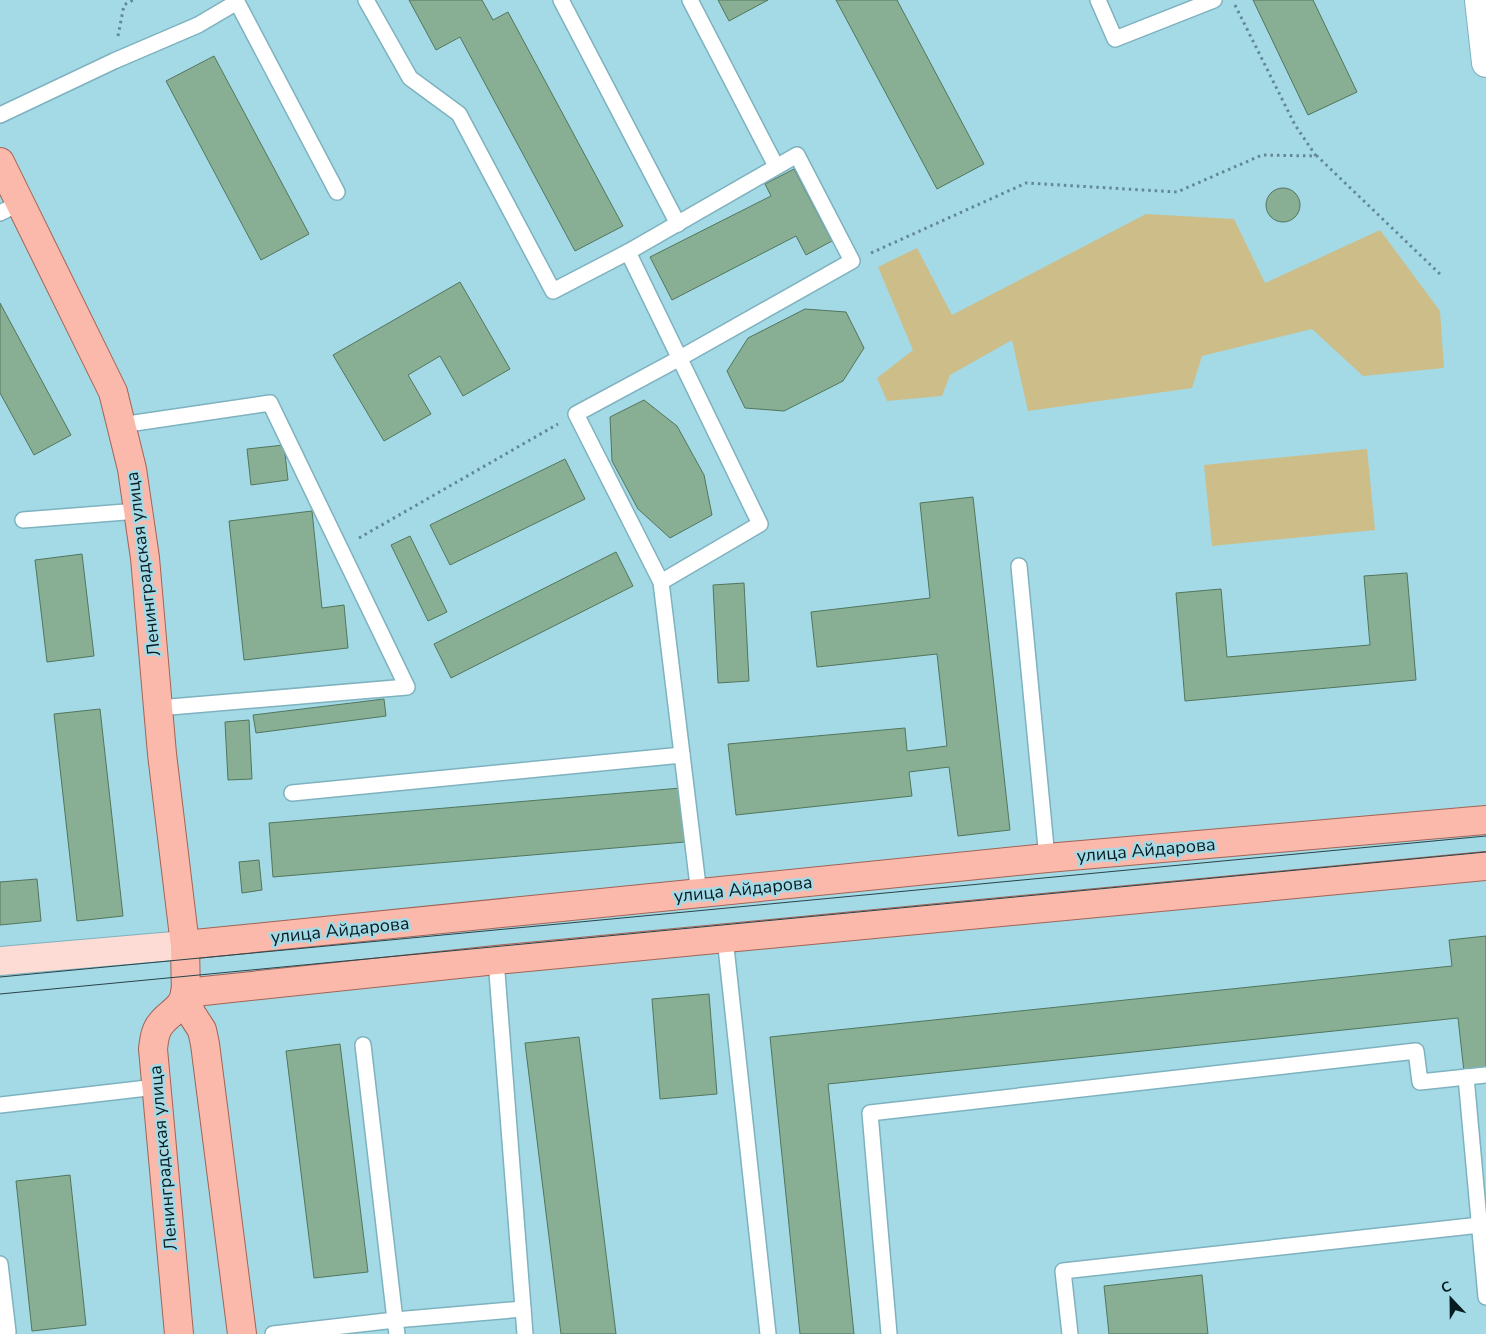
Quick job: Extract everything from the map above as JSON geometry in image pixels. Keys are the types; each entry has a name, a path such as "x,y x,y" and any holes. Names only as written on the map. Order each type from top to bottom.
{"main road":[{"name":"Ленинградская улица","path":"0,162 10,208 113,392 132,469 145,558 158,708 186,945 186,993 188,1007 199,1024 205,1044 242,1334"},
{"name":"улица Айдарова","path":"186,945 1047,858 1486,820"},
{"path":"186,993 496,960 1486,866"},
{"name":"Ленинградская улица","path":"179,1334 153,1049 154,1038 158,1028 180,1006 186,993"}],"street":[{"path":"1479,0 1485,49"},
{"name":"улица Айдарова","path":"0,962 186,945"}],"lane":[{"path":"366,0 410,78 459,114 553,291 628,252 796,155 852,261 576,414 661,582 699,894"},
{"path":"561,0 678,224"},
{"path":"690,0 776,166"},
{"path":"1098,0 1115,39 1214,0"},
{"path":"0,115 114,61 198,25 237,2 337,192"},
{"path":"628,252 760,524 661,582"},
{"path":"121,426 270,403 407,687 158,708"},
{"path":"23,520 138,511"},
{"path":"1019,566 1047,858"},
{"path":"292,793 682,755"},
{"path":"725,938 768,1334"},
{"path":"496,960 525,1334"},
{"path":"363,1045 396,1327"},
{"path":"889,1334 870,1113 1416,1051 1420,1082 1486,1075"},
{"path":"1466,1077 1486,1296"},
{"path":"0,1105 156,1088"},
{"path":"1070,1334 1063,1271 1480,1224"},
{"path":"0,1264 8,1332 0,1333"},
{"path":"273,1334 396,1327 523,1310"}],"path":[{"path":"114,61 124,6 133,0"},
{"path":"1233,0 1295,125 1317,156 1442,276"},
{"path":"852,261 1026,183 1178,192 1262,155 1317,156"},
{"path":"340,548 576,414"}],"shaded area":[{"path":"1146,214 1234,219 1265,283 1380,230 1440,311 1444,368 1363,376 1312,329 1202,356 1192,388 1028,411 1012,340 950,375 942,396 887,401 877,378 913,350 878,267 917,248 952,315"},
{"path":"1367,449 1375,530 1212,546 1204,465"}],"building":[{"path":"409,0 482,0 493,20 508,12 623,226 575,251 460,37 436,50"},
{"path":"718,0 768,0 729,21"},
{"path":"836,0 897,0 984,164 937,189"},
{"path":"1253,0 1313,0 1357,92 1308,115"},
{"path":"214,56 309,234 261,260 166,81"},
{"path":"794,169 832,241 806,255 796,236 672,300 650,257 771,196 765,184"},
{"path":"1283,188 1295,193 1300,205 1295,217 1283,222 1271,217 1266,205 1271,193"},
{"path":"460,282 510,369 463,396 440,356 408,375 431,414 384,441 333,355"},
{"path":"0,303 71,435 34,455 0,393"},
{"path":"805,309 846,312 864,348 843,381 784,411 745,408 727,371 748,338"},
{"path":"644,400 677,426 704,475 712,515 670,538 638,509 612,461 610,417"},
{"path":"284,445 288,480 251,485 247,449"},
{"path":"565,459 585,499 450,565 430,525"},
{"path":"973,497 1010,830 958,836 949,767 909,772 912,796 736,815 728,744 905,728 907,751 947,746 937,654 817,667 811,612 930,598 920,503"},
{"path":"312,511 322,608 344,605 348,648 244,660 229,521"},
{"path":"410,536 447,612 428,621 391,545"},
{"path":"616,552 633,586 451,678 434,644"},
{"path":"82,554 94,656 47,662 35,560"},
{"path":"1407,573 1416,680 1185,701 1176,593 1221,589 1227,657 1370,645 1364,576"},
{"path":"744,583 749,681 718,683 713,585"},
{"path":"384,699 386,716 256,733 253,715"},
{"path":"100,709 123,916 77,921 54,714"},
{"path":"249,720 252,779 228,780 225,722"},
{"path":"681,788 685,842 273,877 269,823"},
{"path":"259,860 262,890 242,893 239,862"},
{"path":"37,879 41,921 0,925 0,882"},
{"path":"1486,936 1486,1070 1464,1072 1458,1018 828,1084 854,1334 800,1334 770,1037 1452,966 1449,940"},
{"path":"709,994 717,1094 660,1099 652,999"},
{"path":"579,1037 616,1334 561,1334 525,1043"},
{"path":"340,1044 368,1272 314,1278 286,1051"},
{"path":"70,1175 86,1325 32,1331 16,1181"},
{"path":"1202,1275 1208,1334 1109,1334 1104,1286"}],"tram line":[{"path":"0,977 1486,836"},
{"path":"0,994 1486,852"}]}
